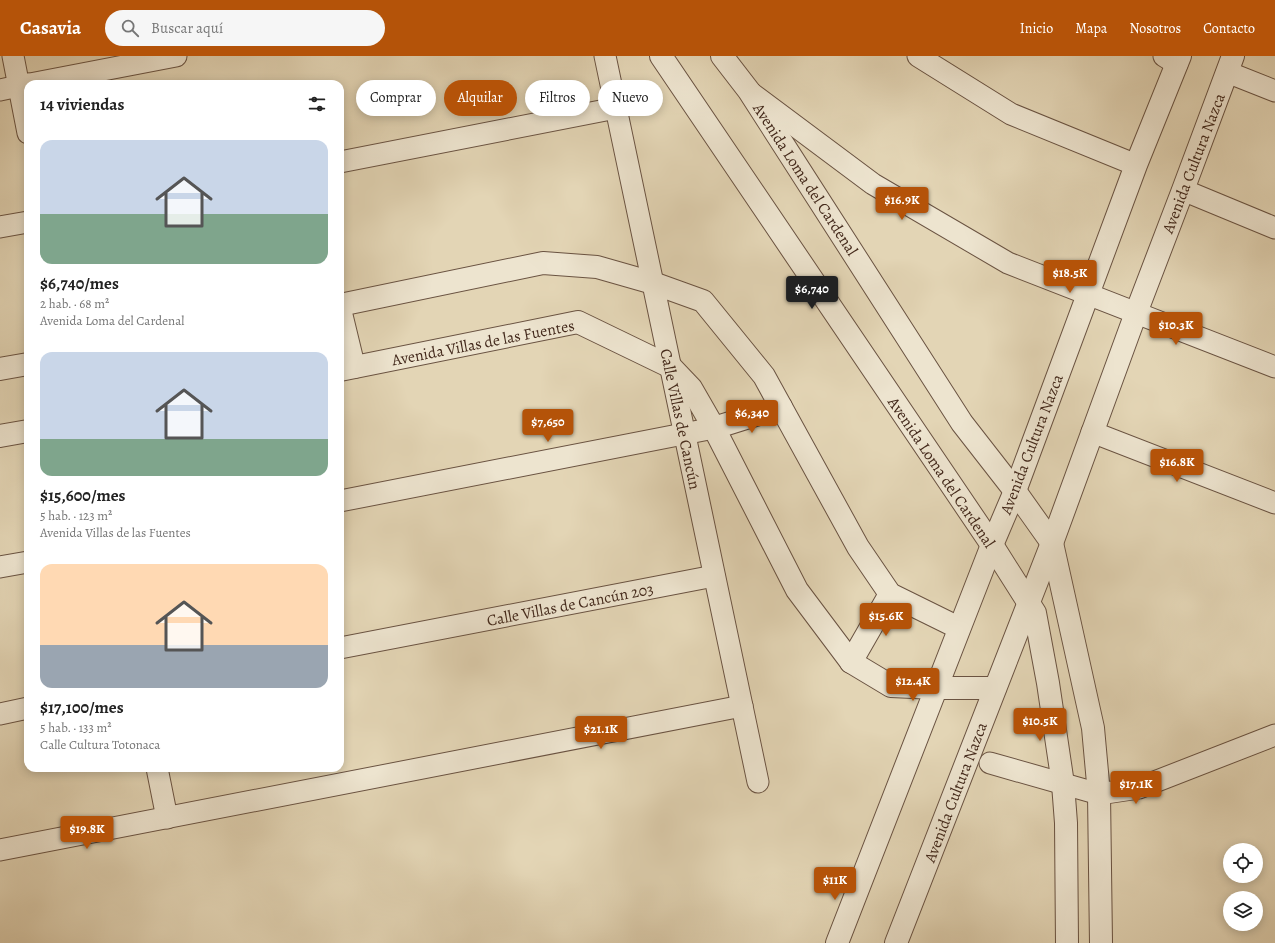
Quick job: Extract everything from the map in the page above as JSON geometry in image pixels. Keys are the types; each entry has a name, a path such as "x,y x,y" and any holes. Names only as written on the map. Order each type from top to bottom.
{"street":[{"path":"12,56 24,112"},
{"path":"50,80 176,56"},
{"name":"Calle Villas de Cancún","path":"605,56 610,80"},
{"name":"Avenida Loma del Cardenal","path":"661,56 992,545 1035,613 1048,683 1063,784 1066,823 1067,943"},
{"name":"Avenida Loma del Cardenal","path":"722,56 749,91 962,423 1015,491 1052,543 1093,728 1099,794 1101,943"},
{"path":"918,56 1011,114 1136,165"},
{"name":"Avenida Cultura Nazca","path":"837,943 959,628 1015,491 1174,59"},
{"path":"1230,64 1275,91"},
{"name":"Avenida Cultura Nazca","path":"896,943 1052,543 1136,313 1230,64"},
{"path":"749,91 873,184 1008,263 1275,367"},
{"path":"344,161 598,112"},
{"name":"Calle Villas de Cancún","path":"618,116 758,782"},
{"path":"1183,190 1275,228"},
{"path":"0,227 24,223"},
{"path":"344,305 543,263 597,267 653,283 703,301 764,376 858,547 890,594 959,628"},
{"name":"Avenida Villas de las Fuentes","path":"347,368 578,322 671,367 691,388 714,428 797,590 852,662 891,686 995,688"},
{"path":"344,343 347,368"},
{"path":"0,369 24,365"},
{"path":"344,500 714,428 780,407"},
{"path":"0,436 24,432"},
{"path":"1092,432 1275,503"},
{"path":"0,567 24,563"},
{"name":"Calle Villas de Cancún 203","path":"344,647 714,576"},
{"path":"852,662 890,594"},
{"path":"0,850 742,706"},
{"path":"0,714 24,709"},
{"path":"990,763 1099,794 1139,788 1275,735"},
{"path":"158,772 167,818"}]}
